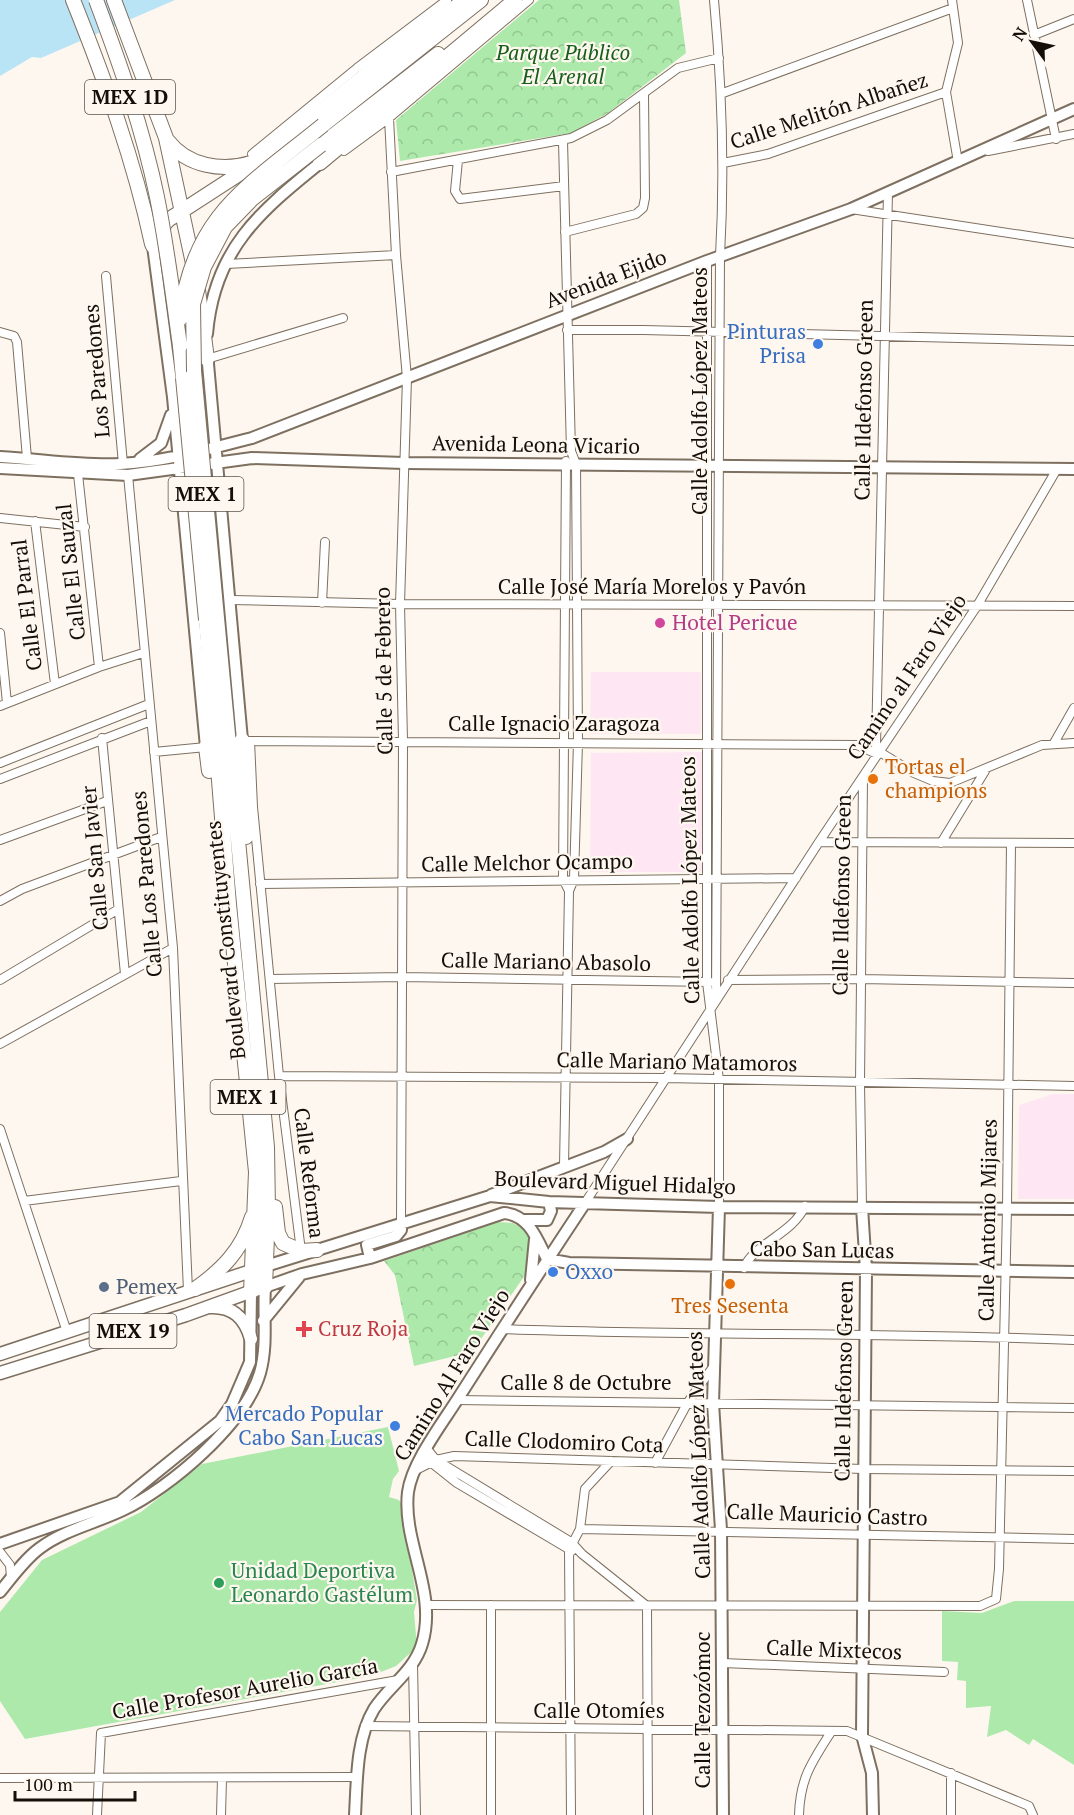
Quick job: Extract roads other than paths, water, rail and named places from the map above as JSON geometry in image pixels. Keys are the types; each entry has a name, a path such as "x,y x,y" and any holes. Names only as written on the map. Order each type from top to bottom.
{"highway":[{"path":"73,0 117,113 144,204 153,246"},
{"name":"MEX 1D","path":"96,0 115,50 143,140 163,231 180,346"},
{"name":"MEX 1D","path":"114,0 166,138 195,272 207,359"},
{"path":"153,246 161,227 465,0"},
{"path":"180,346 180,319 187,276 207,231 235,198 481,0"},
{"name":"Boulevard Constituyentes","path":"258,1289 267,1147 243,902 240,741 211,619 194,370 193,303 197,286 225,227 252,199 511,0"},
{"path":"320,163 515,0"},
{"path":"166,138 181,154 205,165 231,167 255,157"},
{"path":"139,186 151,194 161,195 167,192 175,176"},
{"name":"MEX 1","path":"180,346 211,619 229,904"},
{"path":"206,747 229,904"},
{"name":"Boulevard Constituyentes","path":"229,904 256,1172 260,1268"},
{"path":"267,1147 280,1238 285,1245 301,1251 316,1250"},
{"path":"191,1290 222,1269 238,1250 250,1224 256,1201"}],"main road":[{"name":"Boulevard Miguel Hidalgo","path":"0,1354 260,1268"},
{"name":"Boulevard Miguel Hidalgo","path":"0,1373 258,1289"},
{"path":"206,1307 220,1307 238,1314 251,1339"}],"street":[{"path":"255,157 357,68 447,0"},
{"path":"320,163 327,164 388,118 529,0"},
{"name":"Calle Adolfo López Mateos","path":"714,0 723,93 723,164 720,333 707,605 707,878 719,1080 719,1207 712,1367 721,1530 722,1605"},
{"path":"1027,0 1056,139"},
{"path":"723,93 952,4 958,51 946,92 958,162"},
{"path":"1034,35 1074,19"},
{"path":"392,172 563,141 590,130 678,68 719,58"},
{"name":"Calle Melitón Albañez","path":"723,164 768,154 946,92"},
{"path":"565,232 636,214 643,208 645,198 644,94"},
{"name":"Avenida Ejido","path":"214,447 252,438 720,256 851,209 1074,109"},
{"name":"Calle 5 de Febrero","path":"388,118 396,255 407,378 400,604 404,741 401,1224"},
{"path":"980,153 1074,134"},
{"path":"563,141 571,452 564,603 563,742 564,879 569,891"},
{"path":"458,160 455,191 460,199 564,186"},
{"name":"Boulevard Constituyentes","path":"240,741 231,600 207,359 212,303 226,264 246,229 259,214 320,163"},
{"name":"Calle Ildefonso Green","path":"878,752 874,736 880,606 888,192"},
{"path":"851,209 1074,243"},
{"path":"153,246 172,393 206,747 154,752"},
{"path":"226,264 396,255"},
{"name":"Calle Adolfo López Mateos","path":"707,261 707,332 718,605 717,878 712,981"},
{"name":"Los Paredones","path":"106,276 123,464"},
{"path":"207,359 343,318"},
{"path":"567,330 1074,341"},
{"path":"0,332 14,336 17,342 27,458"},
{"path":"172,393 179,400 191,403 202,397 209,385"},
{"path":"137,461 161,444 166,435 172,393"},
{"path":"252,438 252,458"},
{"path":"0,457 68,463 123,464 178,456 214,447"},
{"name":"Avenida Leona Vicario","path":"0,468 128,475 179,470 216,461 252,458 404,463 1074,469"},
{"path":"564,1166 569,891 574,879 578,742 577,604 570,464"},
{"name":"Camino al Faro Viejo","path":"585,1203 878,752 977,606 1057,469"},
{"name":"Calle El Sauzal","path":"78,474 99,667"},
{"name":"Calle Los Paredones","path":"128,475 143,653 173,948 181,1181 191,1290"},
{"path":"182,501 188,489 199,482 211,486 220,497"},
{"path":"0,518 85,527"},
{"name":"Calle El Parral","path":"35,521 55,684"},
{"path":"322,603 325,542"},
{"name":"Calle José María Morelos y Pavón","path":"231,600 400,604 1074,606"},
{"path":"0,633 3,705 99,667 143,653"},
{"path":"0,763 149,704"},
{"path":"1054,742 1074,708"},
{"path":"0,779 151,721"},
{"name":"Calle San Javier","path":"102,738 106,801 125,974"},
{"name":"Calle Ignacio Zaragoza","path":"240,741 717,742 857,745 878,752 914,773 941,783 956,782 1028,750 1054,742 1074,743"},
{"name":"Calle Reforma","path":"240,741 260,884 279,1076 301,1251"},
{"path":"941,843 985,771"},
{"name":"Calle Ildefonso Green","path":"863,775 860,1083 862,1207 866,1270 861,1670 862,1735 872,1773 873,1815"},
{"path":"0,840 106,801"},
{"path":"0,901 22,889 161,837"},
{"path":"819,842 1074,843"},
{"name":"Calle Antonio Mijares","path":"862,1606 980,1606 996,1599 1000,1538 1006,1271 1011,843"},
{"name":"Calle Melchor Ocampo","path":"260,884 796,878"},
{"path":"0,980 117,910"},
{"path":"0,1044 173,948"},
{"name":"Calle Mariano Abasolo","path":"270,980 403,977 568,981 861,979 1074,983"},
{"name":"Calle Mariano Matamoros","path":"279,1076 665,1078 1074,1086"},
{"path":"0,1129 67,1332"},
{"path":"490,1196 604,1152 627,1138"},
{"path":"24,1201 181,1181"},
{"name":"Boulevard Miguel Hidalgo","path":"260,1268 490,1196 549,1202 719,1207 1074,1209"},
{"path":"524,1220 547,1220 551,1210 549,1202"},
{"name":"Camino Al Faro Viejo","path":"355,1815 357,1778 365,1726 375,1708 413,1664 422,1645 427,1605 409,1516 408,1494 416,1470 429,1457 457,1400 585,1203"},
{"path":"744,1268 750,1258 795,1223 805,1206"},
{"name":"Boulevard Miguel Hidalgo","path":"258,1289 302,1274 370,1258 504,1213 516,1215 524,1220 547,1259"},
{"path":"370,1258 367,1245 396,1236 401,1230 401,1224"},
{"path":"531,1285 535,1236"},
{"name":"Cabo San Lucas","path":"547,1259 569,1263 717,1268 1074,1272"},
{"path":"263,1321 302,1274"},
{"name":"Boulevard Constituyentes","path":"4,1587 41,1547 140,1502 200,1455 226,1430 237,1416 259,1376 264,1357 263,1321 258,1289"},
{"name":"Boulevard Constituyentes","path":"0,1544 104,1510 120,1502 159,1473 220,1421 232,1404 250,1362 258,1289"},
{"path":"503,1329 714,1334 865,1333 1074,1340"},
{"path":"655,1463 688,1402 712,1367"},
{"name":"Calle 8 de Octubre","path":"457,1400 1074,1408"},
{"path":"429,1457 582,1554 647,1606"},
{"name":"Calle Clodomiro Cota","path":"429,1457 863,1469 1074,1471"},
{"path":"571,1815 570,1546 580,1529 585,1489 610,1461"},
{"name":"Calle Mauricio Castro","path":"580,1529 721,1530 1074,1539"},
{"path":"0,1552 10,1565 4,1587"},
{"path":"427,1605 862,1606"},
{"path":"491,1605 491,1815"},
{"name":"Calle Tezozómoc","path":"722,1605 723,1815"},
{"path":"647,1606 648,1815"},
{"name":"Calle Mixtecos","path":"723,1663 944,1672"},
{"path":"413,1664 416,1815"},
{"name":"Calle Profesor Aurelio García","path":"97,1778 99,1734 398,1680"},
{"name":"Calle Otomíes","path":"365,1726 570,1730 847,1731 862,1735 951,1773 1032,1812"},
{"path":"799,1815 800,1789 806,1771 831,1732"},
{"path":"951,1773 951,1815"},
{"path":"0,1778 357,1778"},
{"path":"97,1778 97,1815"},
{"path":"221,1815 222,1779"}],"water":[{"path":"0,0 175,0 41,58 32,57 0,76"}],"place":[{"name":"Pinturas Prisa","path":"818,344"},
{"name":"Hotel Pericue","path":"660,623"},
{"name":"Tortas el champions","path":"873,779"},
{"name":"Oxxo","path":"553,1272"},
{"name":"Tres Sesenta","path":"730,1284"},
{"name":"Pemex","path":"104,1287"},
{"name":"Cruz Roja","path":"304,1329"},
{"name":"Mercado Popular Cabo San Lucas","path":"395,1426"},
{"name":"Unidad Deportiva Leonardo Gastélum","path":"219,1583"}],"park label":[{"name":"Parque Público El Arenal","path":"563,65"}]}
